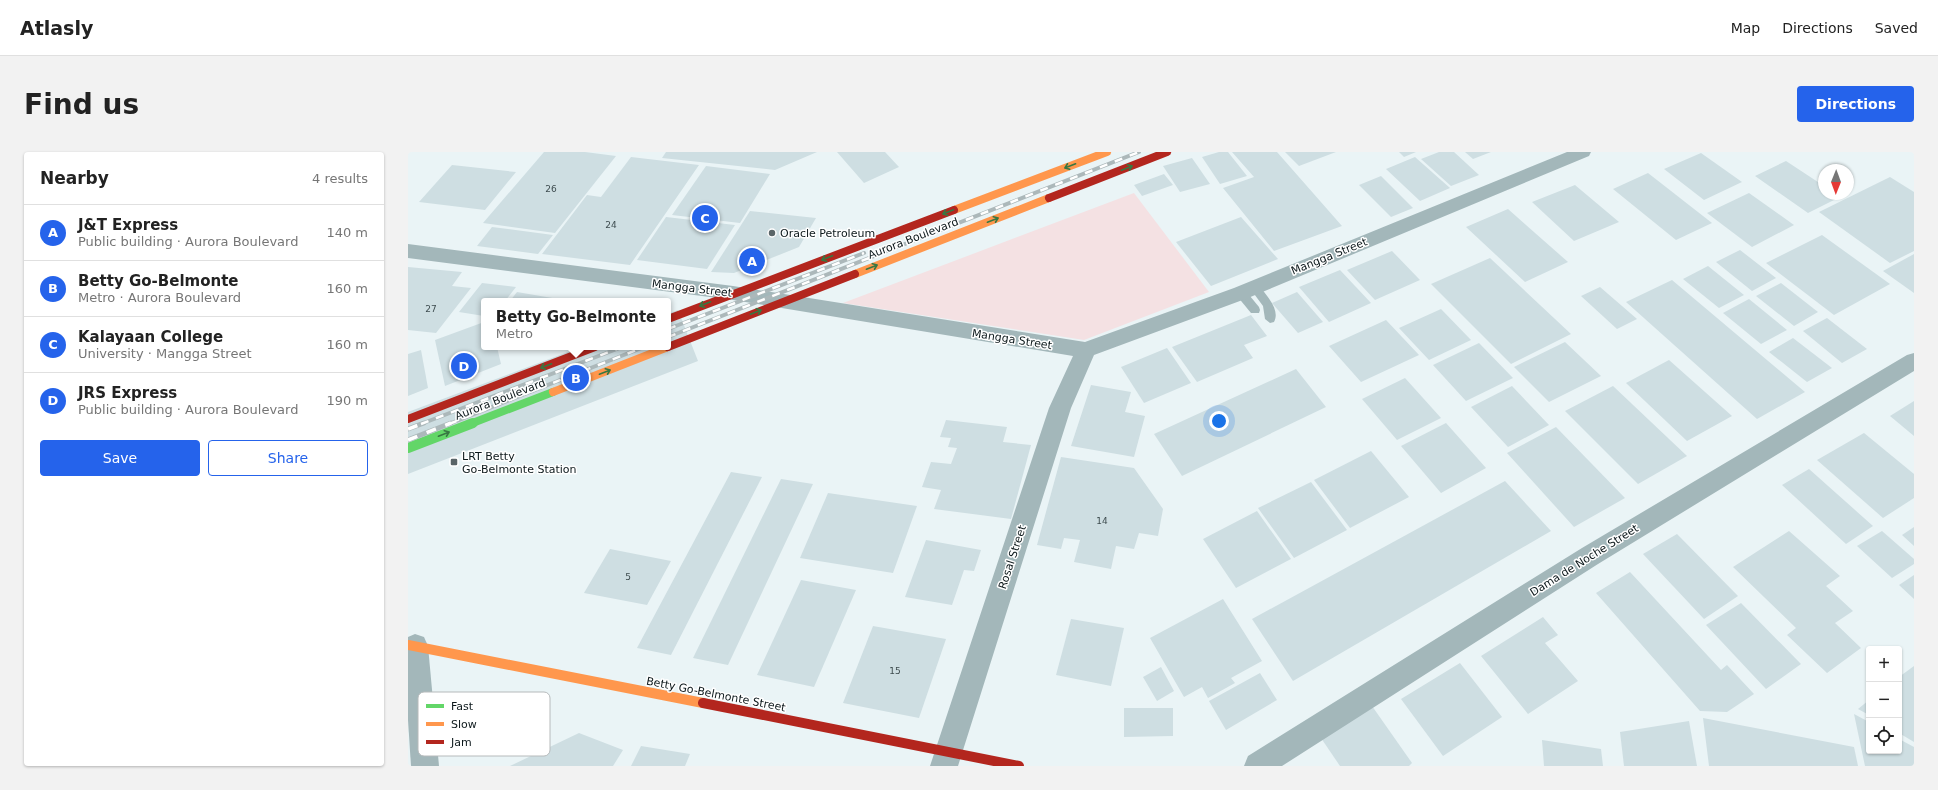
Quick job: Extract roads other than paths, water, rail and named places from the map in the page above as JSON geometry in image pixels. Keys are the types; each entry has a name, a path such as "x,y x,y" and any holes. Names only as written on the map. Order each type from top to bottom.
{"main road":[{"name":"Aurora Boulevard","path":"671,317 1107,152"},
{"name":"Aurora Boulevard","path":"671,346 1166,152"},
{"name":"Aurora Boulevard","path":"408,419 587,350"},
{"name":"Aurora Boulevard","path":"408,448 660,350"},
{"name":"Betty Go-Belmonte Street","path":"412,646 946,760 1019,766"}],"street":[{"name":"Mangga Street","path":"408,251 733,293 1086,350 1248,290 1583,152"},
{"name":"Rosal Street","path":"946,760 1060,408 1086,350"},
{"name":"Dama de Noche Street","path":"1258,766 1590,556 1914,361"},
{"path":"412,646 418,701"},
{"path":"424,756 425,766"}],"lane":[{"path":"1248,290 1255,310"},
{"path":"1248,290 1268,305 1270,319"}],"railway":[{"path":"671,336 1139,152"},
{"path":"671,328 864,253"},
{"path":"421,424 614,350"},
{"path":"449,424 636,350"},
{"path":"408,429 424,423"},
{"path":"408,440 451,423"}],"place":[{"name":"Kalayaan College","path":"705,218"},
{"name":"Oracle Petroleum","path":"772,233"},
{"name":"J&T Express","path":"752,261"},
{"name":"JRS Express","path":"464,366"},
{"name":"Betty Go-Belmonte","path":"576,378"},
{"name":"LRT Betty Go-Belmonte Station","path":"454,462"}]}
